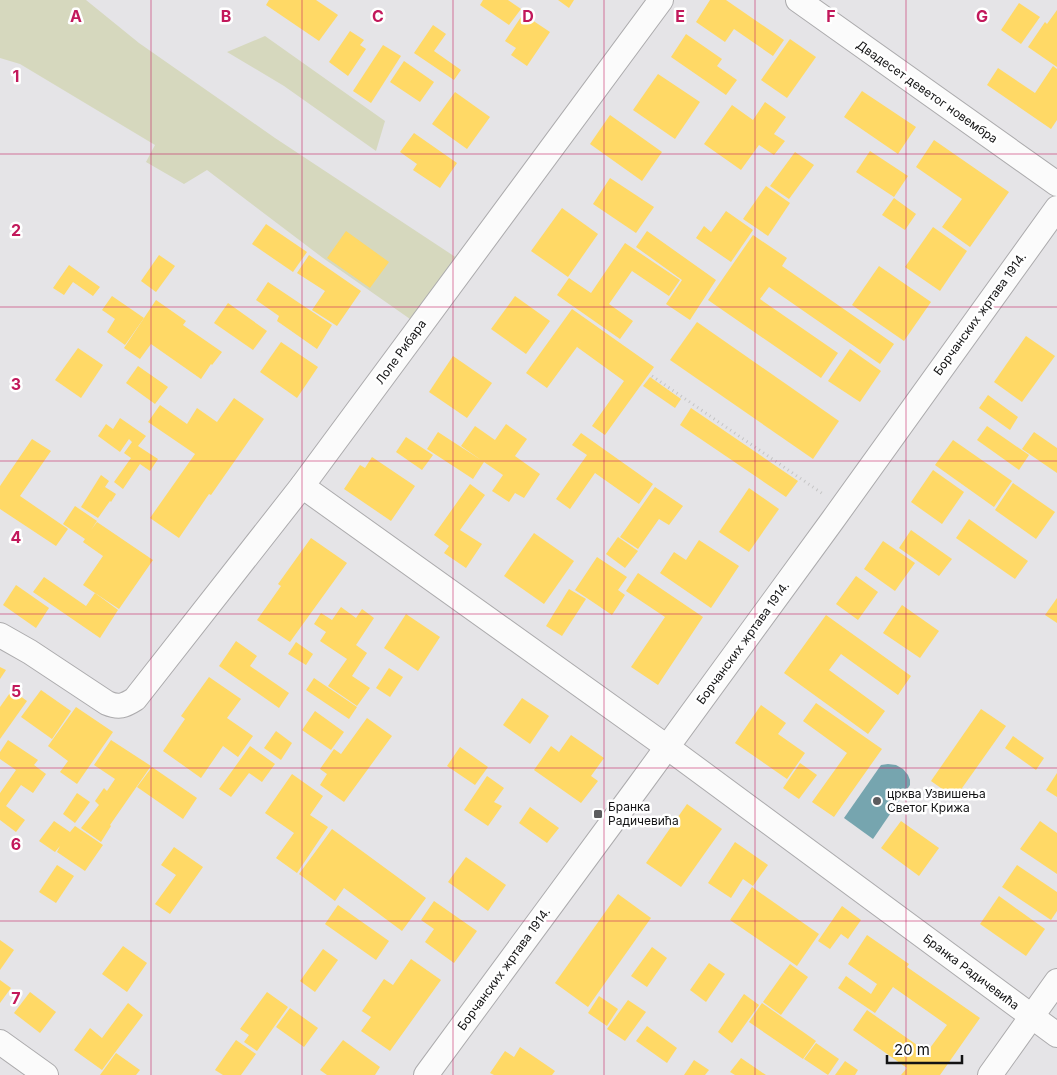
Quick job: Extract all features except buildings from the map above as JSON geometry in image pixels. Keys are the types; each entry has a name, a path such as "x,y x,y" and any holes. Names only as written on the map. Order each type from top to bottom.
{"street":[{"name":"Лоле Рибара","path":"0,635 30,652 107,703 120,706 128,704 135,699 302,486 660,0"},
{"name":"Двадесет деветог новембра","path":"798,0 1057,184"},
{"name":"Борчанских жртава 1914.","path":"426,1075 842,507 1057,208"},
{"name":"Бранка Радичевића","path":"302,486 667,747 1057,1035"},
{"path":"990,1075 1057,981"},
{"path":"0,1042 46,1075"}],"path":[{"path":"652,376 842,507"}],"green space":[{"path":"0,0 86,0 139,43 275,138 466,264 420,326 323,258 207,170 184,184 146,162 155,145 20,64 0,58"},
{"path":"265,36 385,121 376,151 284,86 227,52"}],"place":[{"name":"црква Узвишења Светог Крижа","path":"877,801"},
{"name":"Бранка Радичевића","path":"598,814"}]}
